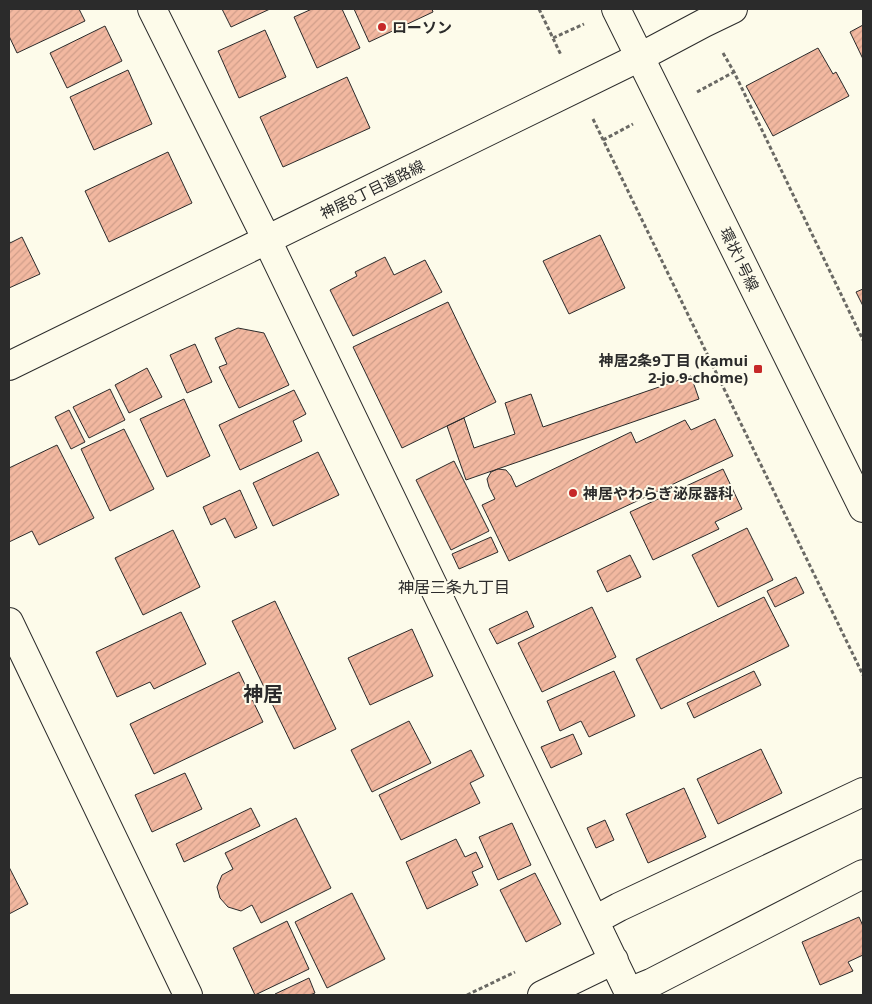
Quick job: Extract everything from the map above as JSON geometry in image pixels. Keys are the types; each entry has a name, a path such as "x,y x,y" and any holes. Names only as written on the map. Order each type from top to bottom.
{"street":[{"path":"152,9 267,240 630,994 863,874"},
{"name":"環状1号線","path":"616,9 863,508"},
{"name":"神居8丁目道路線","path":"9,366 640,57 734,9"},
{"path":"9,622 188,995"},
{"path":"595,920 863,792"},
{"path":"542,995 614,960"}],"path":[{"path":"539,9 863,675"},
{"path":"704,23 734,72 863,340"},
{"path":"467,995 517,970"}],"building":[{"path":"9,9 79,9 85,21 17,53 9,36"},
{"path":"222,9 270,9 231,27"},
{"path":"312,9 342,9 360,48 317,68 294,17"},
{"name":"ローソン","path":"354,9 432,9 433,12 369,42"},
{"path":"863,25 863,59 850,32"},
{"path":"105,26 122,61 67,88 50,53"},
{"path":"265,30 286,77 239,98 218,51"},
{"path":"818,48 833,74 836,72 849,96 773,136 746,86"},
{"path":"128,70 152,124 94,150 70,97"},
{"path":"347,77 370,128 283,167 260,117"},
{"path":"168,152 192,203 109,242 85,191"},
{"path":"600,235 625,288 569,314 543,261"},
{"path":"22,237 40,274 9,288 9,239 10,243"},
{"path":"385,257 394,275 425,260 442,292 353,336 330,290 357,276 355,272"},
{"path":"863,289 863,306 856,292"},
{"path":"448,302 496,402 402,448 353,347"},
{"path":"238,328 264,333 289,385 239,408 219,367 227,364 215,338"},
{"path":"195,344 212,382 187,393 170,355"},
{"path":"147,368 162,397 129,413 115,385"},
{"path":"691,376 699,399 466,480 447,426 464,418 474,448 515,434 505,403 531,394 543,427"},
{"path":"110,389 125,420 89,438 73,407"},
{"path":"294,390 306,414 293,421 302,441 240,470 219,425"},
{"path":"184,399 210,456 167,477 140,419"},
{"path":"69,410 85,442 71,449 55,417"},
{"name":"神居やわらぎ泌尿器科","path":"715,419 733,456 509,561 482,505 495,499 487,479 491,472 498,469 506,470 516,487 631,432 636,443 685,420 691,430"},
{"path":"124,429 154,489 110,511 81,449"},
{"path":"57,445 94,518 39,545 32,531 9,542 9,468"},
{"path":"318,452 339,495 273,526 253,483"},
{"path":"454,461 489,531 451,550 416,480"},
{"path":"723,469 742,509 715,522 719,529 653,560 630,512"},
{"path":"240,490 257,528 235,538 225,518 211,525 203,507"},
{"path":"747,528 773,580 718,607 692,555"},
{"path":"173,530 200,587 143,615 115,558"},
{"path":"491,537 498,552 459,569 452,554"},
{"path":"630,555 641,577 607,592 597,571"},
{"path":"796,577 804,593 775,607 767,591"},
{"path":"764,597 789,646 661,709 636,659"},
{"path":"275,601 336,729 294,749 232,621"},
{"path":"592,607 616,657 542,692 518,643"},
{"path":"527,611 534,627 497,644 489,629"},
{"path":"181,612 206,664 154,689 150,682 117,697 96,652"},
{"path":"412,629 433,676 370,705 348,658"},
{"path":"614,671 635,716 589,737 581,721 560,731 547,701"},
{"path":"754,671 761,685 694,718 687,703"},
{"path":"239,672 263,722 154,774 130,724"},
{"path":"409,721 431,763 372,792 351,750"},
{"path":"573,734 582,754 551,768 541,747"},
{"path":"761,749 782,793 718,824 697,779"},
{"path":"471,750 484,776 470,783 480,803 401,840 379,795"},
{"path":"185,773 202,809 152,832 135,795"},
{"path":"684,788 706,837 648,863 626,814"},
{"path":"251,808 260,826 184,862 176,844"},
{"path":"296,818 331,888 261,923 252,905 241,911 228,907 220,898 217,887 222,875 233,869 225,853"},
{"path":"605,820 614,840 596,848 587,828"},
{"path":"512,823 531,865 498,880 479,837"},
{"path":"456,839 465,857 476,852 483,867 472,872 478,885 427,909 406,862"},
{"path":"9,867 28,904 9,914"},
{"path":"535,873 561,924 526,942 500,890"},
{"path":"352,893 385,959 327,988 295,922"},
{"path":"859,917 863,926 863,955 848,962 853,971 820,985 802,942"},
{"path":"287,921 309,969 255,995 233,948"},
{"path":"309,978 315,993 310,995 275,994"}],"place":[{"name":"ローソン","path":"382,27"},
{"name":"神居2条9丁目 (Kamui 2-jo 9-chome)","path":"758,369"},
{"name":"神居やわらぎ泌尿器科","path":"573,493"}],"district":[{"name":"神居三条九丁目","path":"454,587"},
{"name":"神居","path":"263,693"}]}
